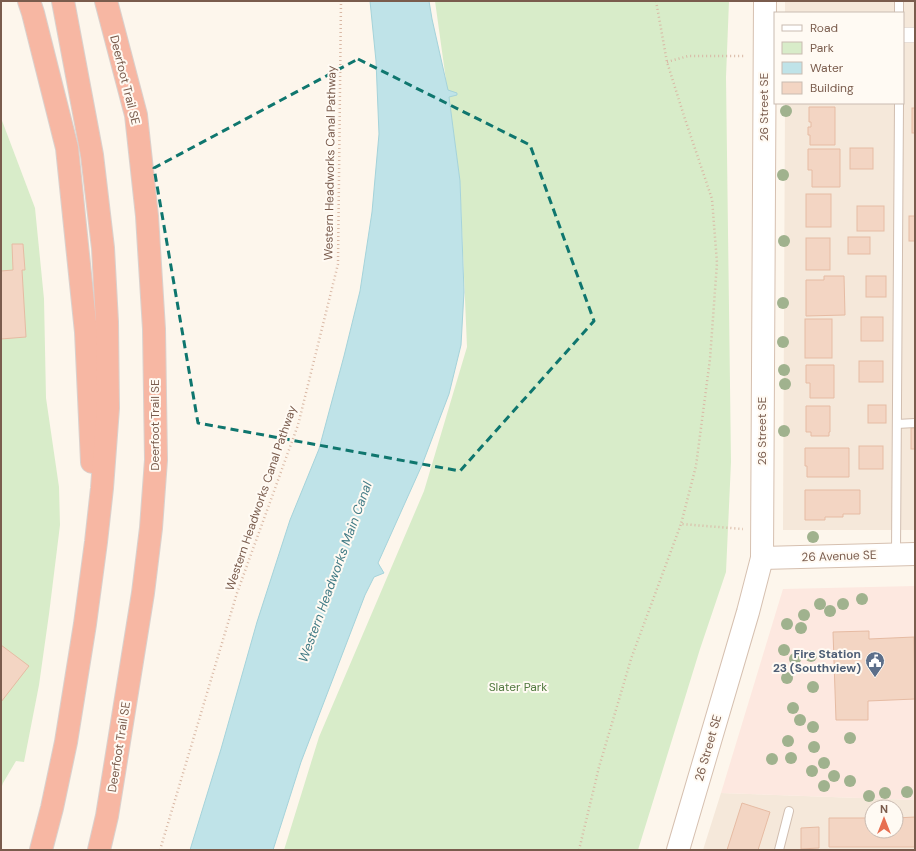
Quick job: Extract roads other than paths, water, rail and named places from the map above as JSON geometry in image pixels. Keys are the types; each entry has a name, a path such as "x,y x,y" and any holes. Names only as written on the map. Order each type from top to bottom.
{"highway":[{"path":"29,1 34,13 67,148 86,332 96,542"},
{"path":"41,850 52,808 66,742 85,624 102,488 108,408 107,322 102,248 92,155 63,1"},
{"name":"Deerfoot Trail SE","path":"99,850 107,816 143,593 151,528 156,460 154,329 147,216 136,115 106,1"},
{"path":"118,1 136,115"}],"street":[{"name":"26 Street SE","path":"678,850 748,612 762,558 770,35 765,1"},
{"path":"904,35 915,35"},
{"name":"26 Avenue SE","path":"762,558 905,554"}],"lane":[{"path":"899,1 900,12"},
{"path":"899,104 897,424 905,554"},
{"path":"897,424 915,423"},
{"path":"779,850 789,811"}],"water":[{"name":"Western Headworks Main Canal","path":"370,1 429,1 448,90 457,93 457,95 449,97 460,181 464,292 461,345 449,394 422,465 378,563 384,573 374,577 365,595 301,762 273,850 190,850 221,749 257,622 290,520 319,449 360,291 372,212 379,134 376,61"}],"place":[{"name":"Fire Station 23 (Southview)","path":"875,678"}],"park label":[{"name":"Slater Park","path":"518,687"}]}
